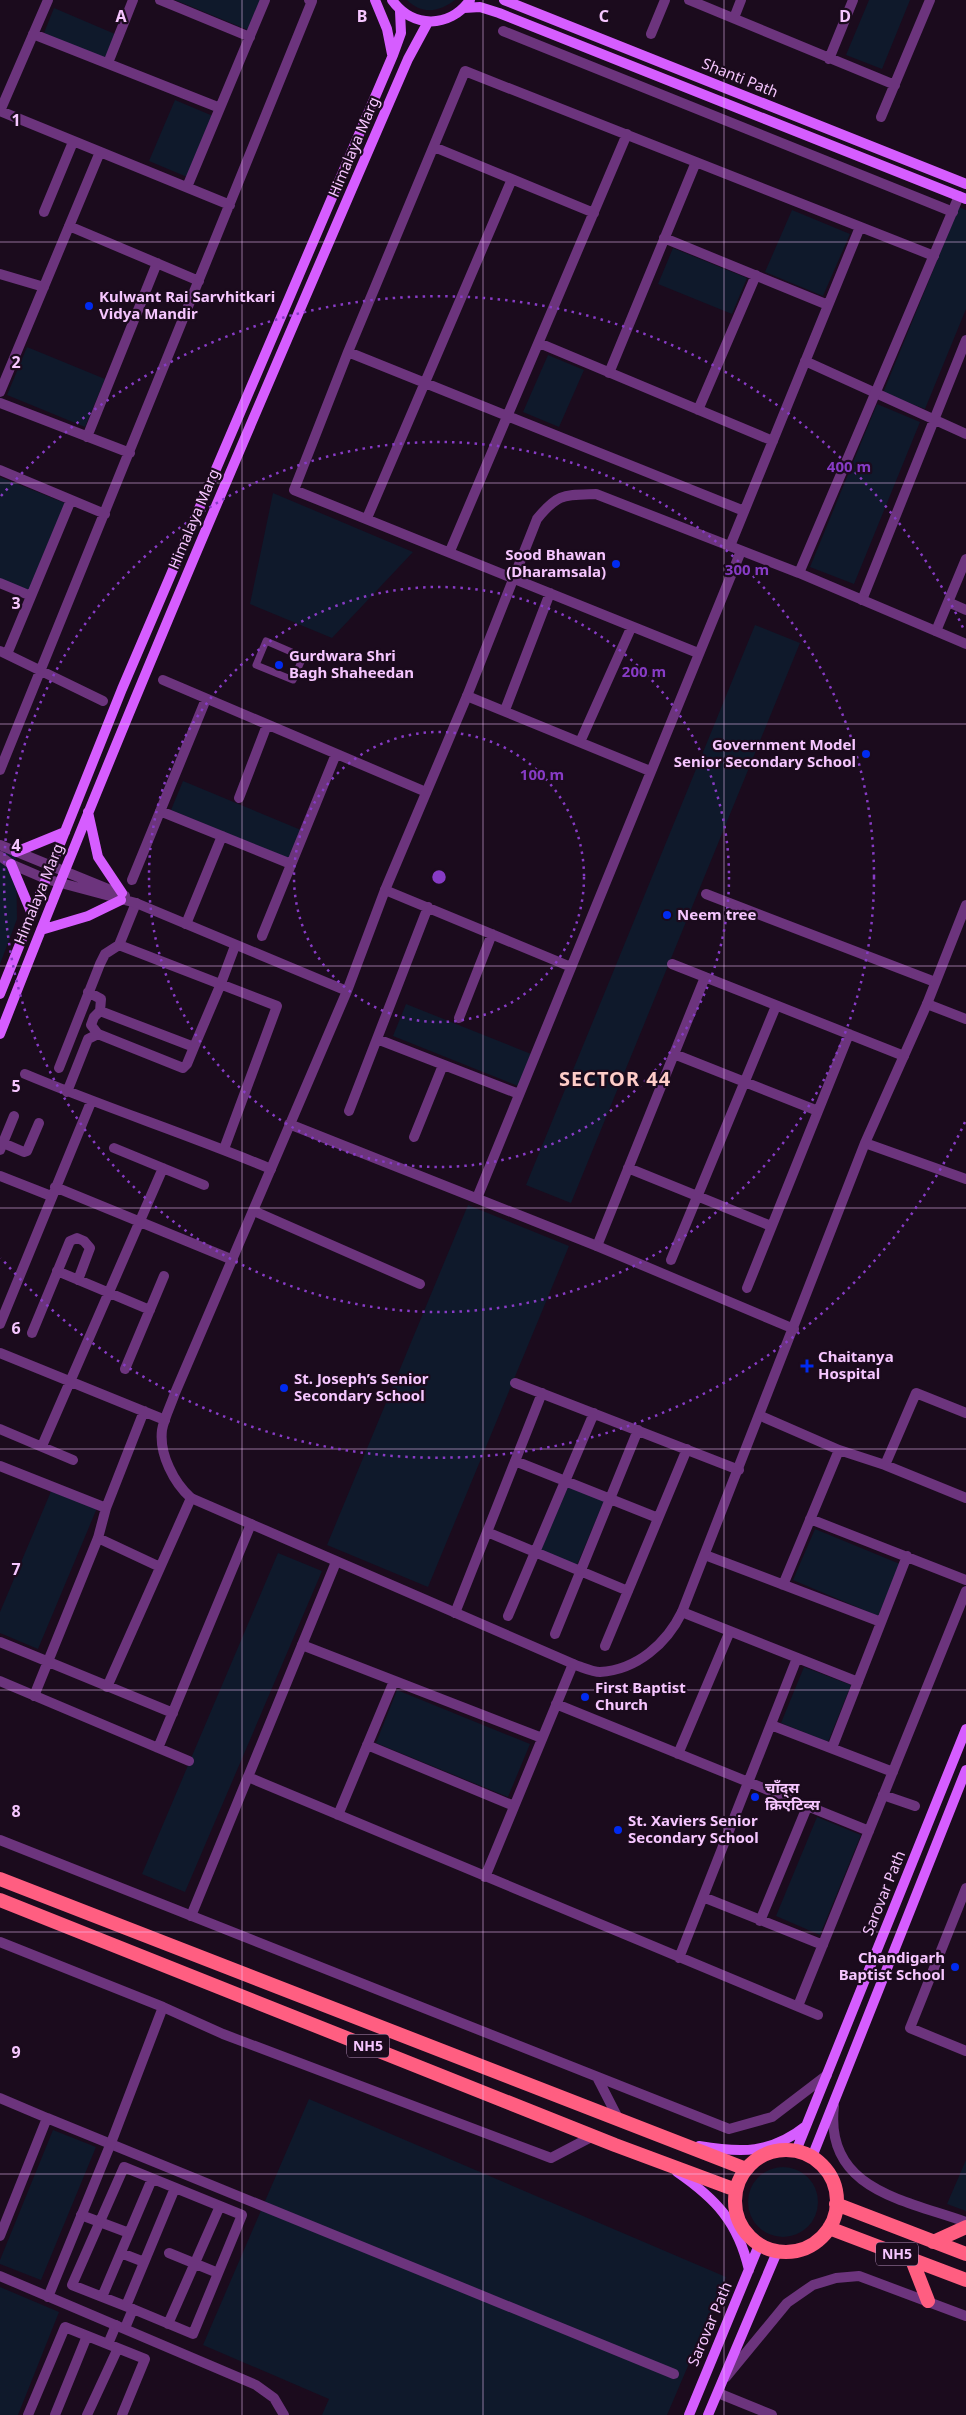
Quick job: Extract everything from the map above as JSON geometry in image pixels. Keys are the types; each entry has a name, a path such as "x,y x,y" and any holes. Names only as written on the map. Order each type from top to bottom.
{"highway":[{"name":"NH5","path":"0,1879 746,2170"},
{"name":"NH5","path":"0,1900 593,2136 736,2190"},
{"path":"784,2150 796,2151 812,2157 823,2166 832,2181 836,2204 834,2217 829,2228 819,2239 804,2249 777,2252 759,2245 746,2234 737,2218 734,2200 736,2190 746,2170 753,2162 768,2153 784,2150"},
{"name":"NH5","path":"836,2204 966,2254"},
{"path":"933,2242 966,2227"},
{"name":"NH5","path":"829,2228 966,2280"},
{"path":"912,2260 928,2301"}],"main road":[{"path":"375,0 387,29 393,56"},
{"path":"392,0 400,10 410,17 428,22 448,18 467,4 498,13 963,197"},
{"name":"Shanti Path","path":"504,0 966,182"},
{"name":"Himalaya Marg","path":"0,994 122,689 393,56 401,33 400,10"},
{"name":"Himalaya Marg","path":"0,1034 66,870 87,811 198,544 408,59 428,22"},
{"path":"41,930 88,916 121,896 98,857 87,811"},
{"path":"16,852 65,832"},
{"path":"11,864 32,914"},
{"name":"Sarovar Path","path":"796,2151 966,1729"},
{"name":"Sarovar Path","path":"812,2157 966,1770"},
{"path":"676,2142 729,2150 752,2151 792,2137 806,2126"},
{"path":"667,2165 704,2191 722,2209 742,2243 749,2270"},
{"name":"Sarovar Path","path":"689,2415 759,2245"},
{"path":"708,2415 777,2252"}],"street":[{"path":"48,0 0,111 230,204"},
{"path":"108,63 133,0"},
{"path":"160,0 250,37"},
{"path":"187,187 265,0"},
{"path":"1,766 130,454 312,1 309,0"},
{"path":"651,34 665,0"},
{"path":"689,0 895,85"},
{"path":"734,18 741,0"},
{"path":"828,58 853,0"},
{"path":"881,117 930,0"},
{"path":"503,31 953,212"},
{"path":"34,34 220,108"},
{"path":"698,653 631,628 450,551 294,490 348,352 466,71 934,256"},
{"path":"450,551 627,134"},
{"path":"44,212 73,142"},
{"path":"434,147 594,213"},
{"path":"0,392 100,152"},
{"path":"609,373 696,162"},
{"path":"368,518 512,179"},
{"path":"799,573 953,212 963,197"},
{"path":"69,226 199,280"},
{"path":"730,546 860,227"},
{"path":"664,238 828,305"},
{"path":"87,437 158,263"},
{"path":"0,274 44,287"},
{"path":"698,410 756,275"},
{"path":"862,600 966,340"},
{"path":"539,343 773,441"},
{"path":"348,352 744,511"},
{"path":"805,361 966,434"},
{"path":"0,403 130,454"},
{"path":"0,470 105,514"},
{"path":"966,644 799,573 596,494 567,495 551,501 537,519 467,696 386,890 347,991 165,1420 162,1431 163,1446 169,1468 184,1491 191,1498 573,1664 599,1672 636,1661 658,1647 674,1628 682,1612 761,1416 865,1143 928,1004 966,905"},
{"path":"70,500 31,596 4,653 103,701"},
{"path":"477,1198 741,551"},
{"path":"936,631 966,559"},
{"path":"0,584 31,596"},
{"path":"505,710 550,593"},
{"path":"948,602 966,610"},
{"path":"580,742 631,628"},
{"path":"266,641 303,657 293,680 256,665 266,641"},
{"path":"163,680 426,792"},
{"path":"467,696 650,771"},
{"path":"132,880 206,699"},
{"path":"239,798 268,725"},
{"path":"262,936 336,754"},
{"path":"160,811 291,864"},
{"path":"186,924 222,836"},
{"path":"0,845 66,870 136,904 347,991"},
{"path":"0,856 11,864 46,879 121,896"},
{"path":"386,890 571,967"},
{"path":"706,894 935,982"},
{"path":"58,1068 105,954 119,945 136,904"},
{"path":"348,1111 428,907"},
{"path":"459,1018 492,934"},
{"path":"119,945 220,986 277,1006 224,1149"},
{"path":"88,992 101,999 100,1011 94,1017 91,1025 98,1034 182,1068 194,1048 235,946"},
{"path":"672,964 904,1056"},
{"path":"597,1246 705,977"},
{"path":"928,1004 966,1019"},
{"path":"670,1260 776,1006"},
{"path":"100,1011 194,1048"},
{"path":"67,1092 88,1039 98,1034"},
{"path":"747,1288 849,1034"},
{"path":"377,1039 519,1094"},
{"path":"674,1054 818,1111"},
{"path":"414,1138 443,1065"},
{"path":"25,1074 91,1102 224,1149 271,1169"},
{"path":"0,1324 91,1102"},
{"path":"14,1116 2,1146 24,1152 27,1151 38,1123"},
{"path":"289,1124 597,1246 794,1329"},
{"path":"865,1143 965,1177"},
{"path":"114,1148 204,1185"},
{"path":"42,1446 163,1168"},
{"path":"628,1168 771,1226"},
{"path":"0,1176 53,1191 232,1260"},
{"path":"254,1211 420,1284"},
{"path":"32,1333 70,1241 77,1238 84,1241 90,1248 78,1280"},
{"path":"57,1271 150,1310"},
{"path":"125,1369 164,1276"},
{"path":"0,1353 165,1420"},
{"path":"515,1384 739,1470"},
{"path":"455,1614 542,1393"},
{"path":"885,1465 916,1393 966,1413"},
{"path":"34,1696 98,1538 106,1508 144,1412"},
{"path":"508,1616 594,1413"},
{"path":"761,1416 839,1450 885,1465 966,1498"},
{"path":"0,1429 73,1460"},
{"path":"555,1634 638,1430"},
{"path":"605,1646 687,1449"},
{"path":"783,1585 839,1450"},
{"path":"515,1461 658,1518"},
{"path":"0,1466 106,1508"},
{"path":"108,1687 191,1498"},
{"path":"810,1519 966,1580"},
{"path":"158,1748 251,1524"},
{"path":"487,1532 628,1591"},
{"path":"98,1538 160,1567"},
{"path":"705,1555 881,1622"},
{"path":"832,1748 907,1556"},
{"path":"191,1916 336,1562"},
{"path":"798,2006 966,1591"},
{"path":"682,1612 858,1682"},
{"path":"678,1754 730,1631"},
{"path":"0,1642 173,1714"},
{"path":"302,1645 542,1738"},
{"path":"679,1958 797,1658"},
{"path":"484,1877 573,1664"},
{"path":"0,1681 189,1761"},
{"path":"338,1815 394,1681"},
{"path":"556,1704 869,1831"},
{"path":"771,1725 893,1772"},
{"path":"367,1745 514,1806"},
{"path":"248,1777 818,2015"},
{"path":"883,1795 915,1806"},
{"path":"760,1921 808,1807"},
{"path":"0,1840 729,2129 772,2117 827,2075"},
{"path":"966,1888 910,2028 966,2050"},
{"path":"703,1896 760,1921 823,1945"},
{"path":"0,1942 163,2007 223,2034 551,2158 593,2136"},
{"path":"48,2297 111,2143 163,2007"},
{"path":"597,2077 619,2120"},
{"path":"836,2096 833,2116 834,2136 846,2163 859,2179 879,2192 966,2222"},
{"path":"0,2098 674,2374"},
{"path":"0,2236 47,2118"},
{"path":"124,2167 152,2179 242,2215 193,2334 72,2285 124,2167"},
{"path":"102,2297 152,2179"},
{"path":"87,2415 120,2326 130,2308 144,2262 175,2188"},
{"path":"168,2324 220,2206"},
{"path":"81,2215 129,2233"},
{"path":"121,2253 144,2262"},
{"path":"168,2253 218,2273"},
{"path":"0,2276 256,2384 274,2398 284,2415"},
{"path":"723,2381 787,2304 804,2290 836,2278 859,2276 966,2316"},
{"path":"28,2415 65,2327 145,2360 122,2415"},
{"path":"55,2415 87,2336"},
{"path":"718,2393 772,2415"}],"shaded area":[{"path":"175,0 261,0 248,30"},
{"path":"407,0 455,0 437,9 425,10"},
{"path":"869,0 910,0 882,69 846,55"},
{"path":"54,8 115,34 105,59 44,33"},
{"path":"175,100 213,116 187,177 149,161"},
{"path":"959,207 966,210 966,309 925,409 883,393"},
{"path":"792,210 850,234 823,296 765,272"},
{"path":"673,248 747,278 732,314 658,284"},
{"path":"27,347 105,379 85,427 7,395"},
{"path":"548,355 584,370 559,427 523,412"},
{"path":"877,404 920,422 854,584 810,567"},
{"path":"0,477 65,503 28,592 0,580"},
{"path":"273,493 413,552 332,638 250,604"},
{"path":"755,625 800,643 571,1203 526,1185"},
{"path":"183,781 301,830 289,859 171,810"},
{"path":"0,848 16,855 17,919 0,964"},
{"path":"406,1004 531,1054 518,1086 393,1036"},
{"path":"468,1205 569,1246 428,1587 327,1545"},
{"path":"568,1487 604,1501 577,1565 541,1550"},
{"path":"52,1489 97,1508 38,1649 0,1633 0,1612"},
{"path":"815,1529 900,1564 878,1616 793,1580"},
{"path":"278,1553 322,1571 185,1892 142,1874"},
{"path":"804,1667 851,1685 828,1742 781,1723"},
{"path":"397,1690 530,1744 508,1797 376,1743"},
{"path":"817,1817 861,1835 820,1935 776,1916"},
{"path":"309,2099 726,2277 667,2415 322,2415 329,2399 203,2345"},
{"path":"53,2130 96,2147 41,2280 0,2264 0,2260"},
{"path":"966,2160 966,2211 947,2204"},
{"path":"783,2167 796,2170 808,2177 815,2189 818,2202 815,2215 808,2227 796,2234 783,2237 770,2234 758,2227 751,2215 748,2202 751,2189 758,2177 770,2170"},
{"path":"0,2287 59,2312 18,2415 0,2415"}],"place":[{"name":"Kulwant Rai Sarvhitkari Vidya Mandir","path":"89,306"},
{"name":"Sood Bhawan (Dharamsala)","path":"616,564"},
{"name":"Gurdwara Shri Bagh Shaheedan","path":"279,665"},
{"name":"Government Model Senior Secondary School","path":"866,754"},
{"name":"Neem tree","path":"667,915"},
{"name":"Chaitanya Hospital","path":"807,1366"},
{"name":"St. Joseph’s Senior Secondary School","path":"284,1388"},
{"name":"First Baptist Church","path":"585,1697"},
{"name":"चाँद्स क्रिएटिव्स","path":"755,1797"},
{"name":"St. Xaviers Senior Secondary School","path":"618,1830"},
{"name":"Chandigarh Baptist School","path":"955,1967"}],"district":[{"name":"SECTOR 44","path":"615,1079"}]}
